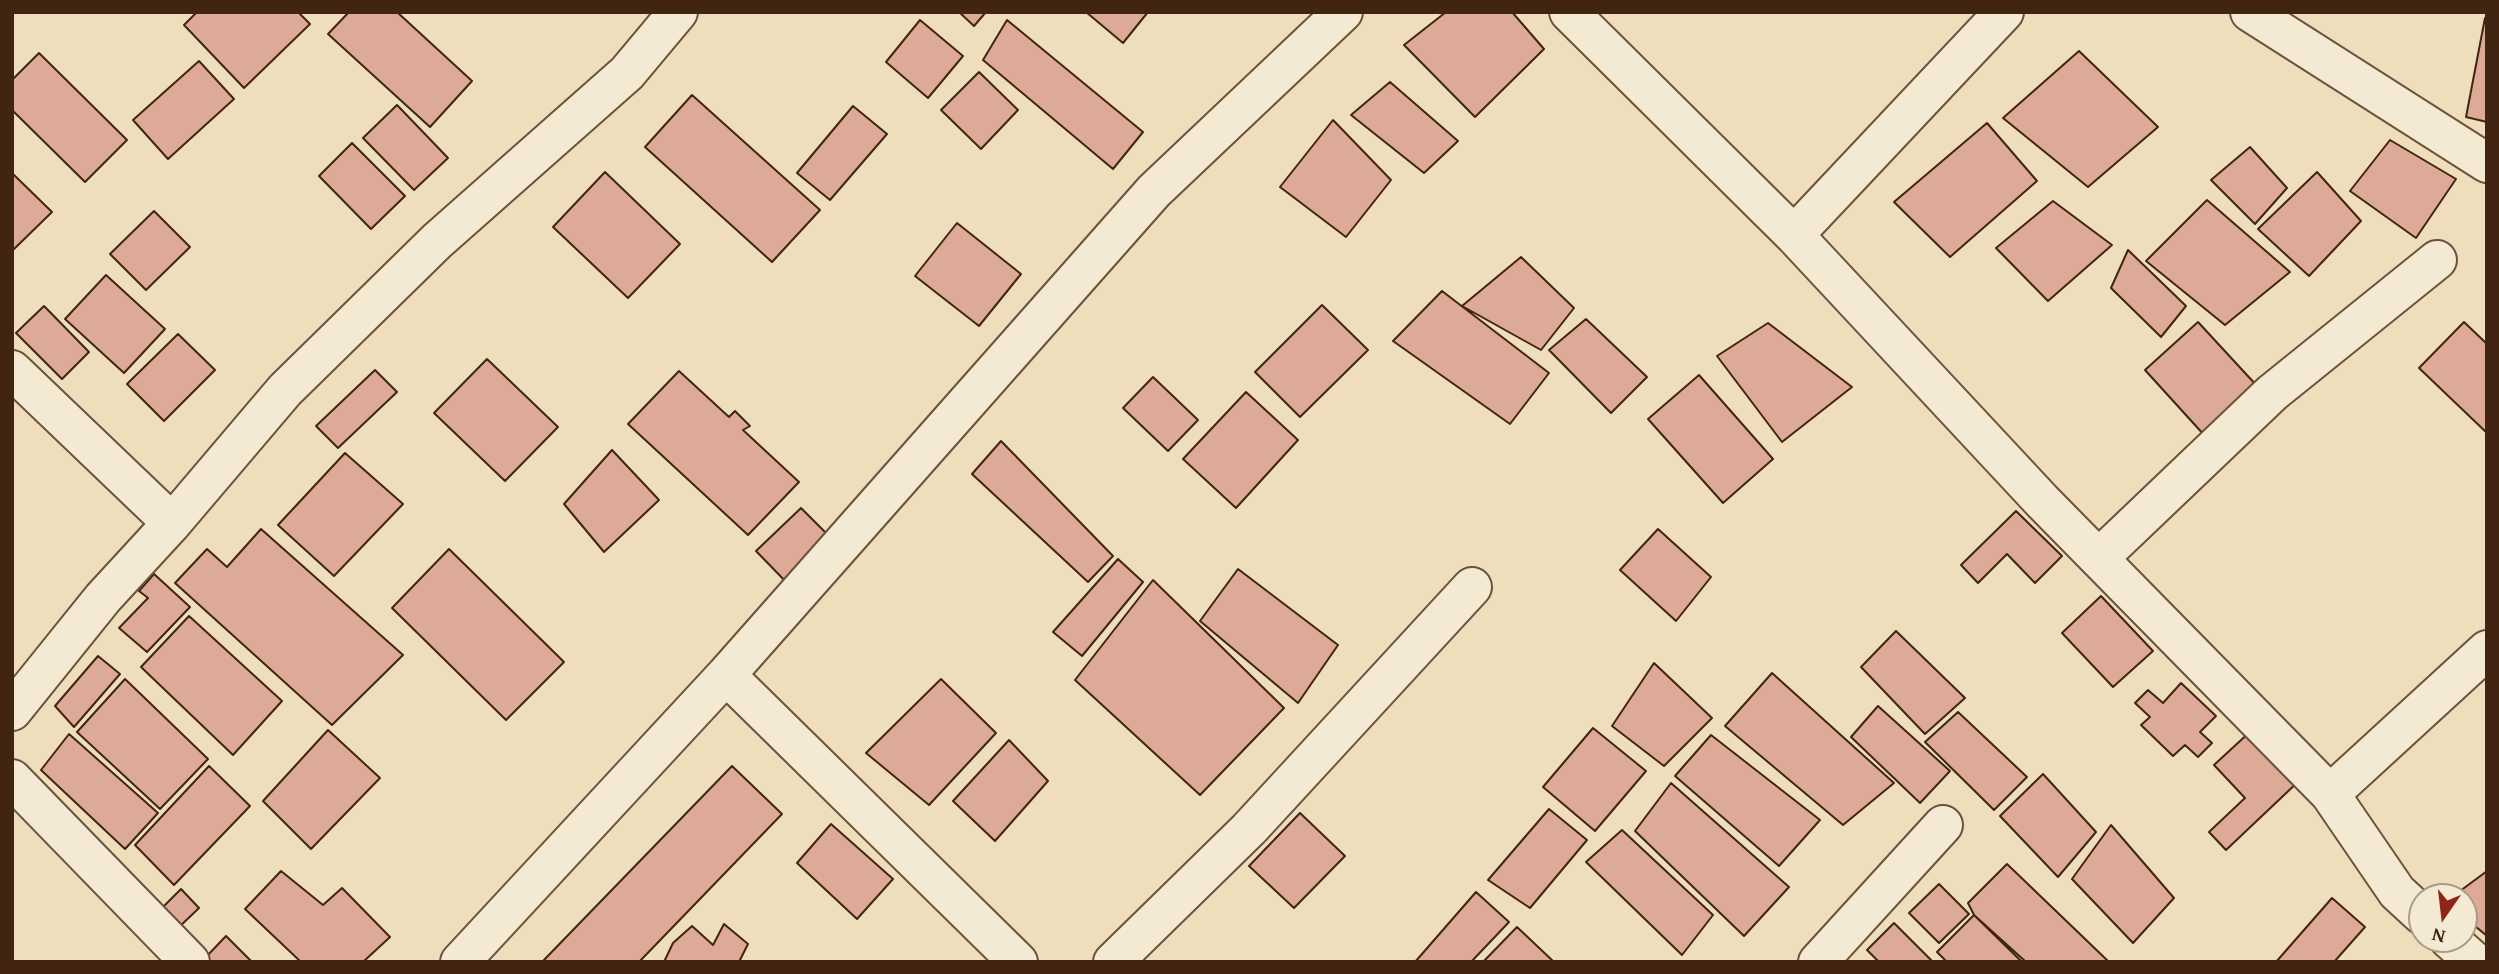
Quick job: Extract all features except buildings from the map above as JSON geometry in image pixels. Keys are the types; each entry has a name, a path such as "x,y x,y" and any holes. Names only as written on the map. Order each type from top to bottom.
{"street":[{"path":"12,711 103,598 172,523 285,390 437,241 627,73 678,12"},
{"path":"460,962 726,676 1154,191 1343,12"},
{"path":"1569,12 1794,235 2042,500 2330,793 2397,892 2408,902"},
{"path":"1794,235 2004,12"},
{"path":"2250,12 2487,163"},
{"path":"2099,558 2272,393 2437,260"},
{"path":"12,369 172,523"},
{"path":"1112,962 1249,829 1472,587"},
{"path":"2330,793 2487,650"},
{"path":"726,676 1018,962"},
{"path":"12,779 190,962"},
{"path":"1818,962 1942,825"}]}
